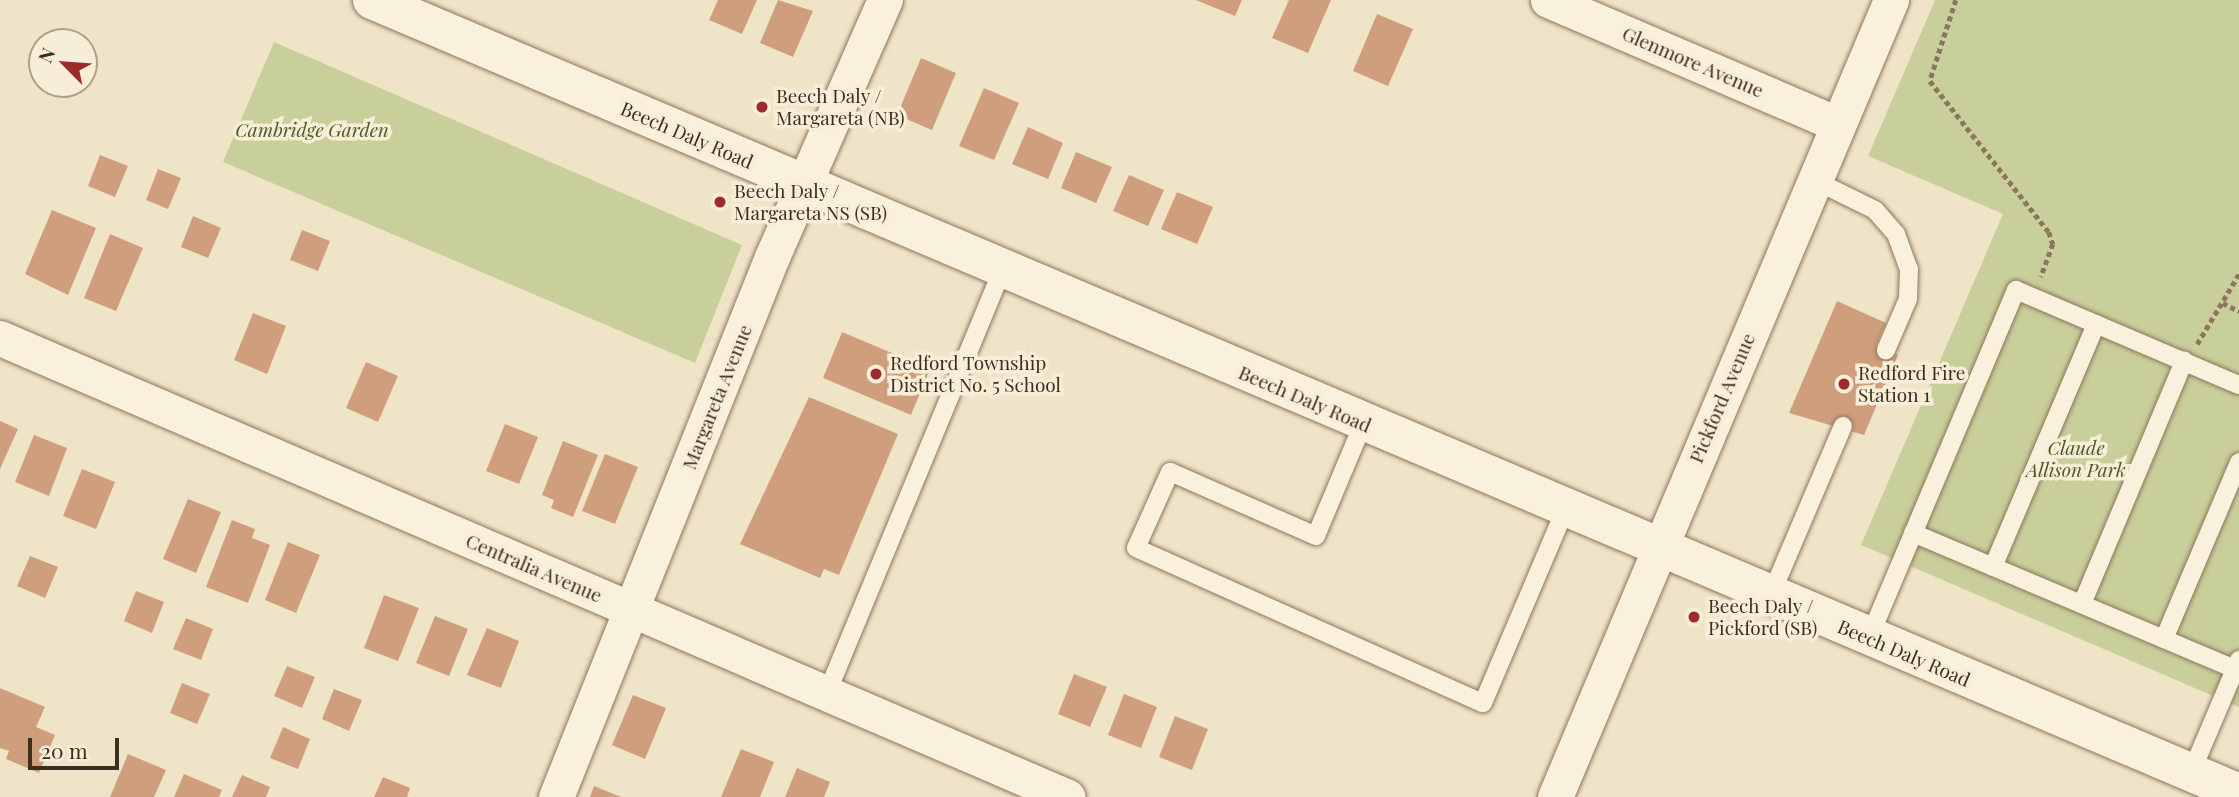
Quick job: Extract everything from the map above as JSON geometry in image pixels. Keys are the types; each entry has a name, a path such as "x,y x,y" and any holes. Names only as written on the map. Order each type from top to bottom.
{"main road":[{"name":"Beech Daly Road","path":"372,0 1657,550 2239,793"}],"street":[{"name":"Margareta Avenue","path":"556,797 805,186 885,0"},
{"name":"Glenmore Avenue","path":"1548,0 1838,124"},
{"name":"Pickford Avenue","path":"1555,797 1891,0"},
{"name":"Centralia Avenue","path":"0,338 1068,797"}],"lane":[{"path":"1814,180 1875,210 1896,234 1909,269 1908,299 1886,350"},
{"path":"827,693 1002,270"},
{"path":"1869,638 2016,290 2239,384"},
{"path":"1993,567 2096,324"},
{"path":"2082,604 2184,361"},
{"path":"1363,424 1316,536 1170,472 1136,548 1483,703 1565,510"},
{"path":"1770,597 1843,426"},
{"path":"2164,639 2239,462"},
{"path":"1913,533 2164,639 2237,664 2191,773"}],"path":[{"path":"1956,0 1930,81 2049,232 2053,244 2032,297"},
{"path":"2184,361 2239,274"},
{"path":"2223,303 2239,311"}],"green space":[{"name":"Claude Allison Park","path":"1935,0 2239,0 2239,707 1861,545 2003,214 1868,156"},
{"name":"Cambridge Garden","path":"274,42 742,245 695,363 223,162"}],"building":[{"path":"718,0 757,0 742,34 709,20"},
{"path":"778,0 813,11 793,57 760,43"},
{"path":"1196,0 1242,0 1235,16"},
{"path":"1289,0 1331,0 1308,53 1272,38"},
{"path":"1377,14 1413,29 1388,86 1353,71"},
{"path":"921,58 956,73 932,130 897,115"},
{"path":"984,88 1019,103 994,160 959,146"},
{"path":"1028,127 1063,143 1048,179 1012,164"},
{"path":"1076,152 1112,167 1096,203 1061,188"},
{"path":"100,155 128,166 115,197 88,186"},
{"path":"158,169 181,178 168,209 146,200"},
{"path":"1129,175 1164,190 1148,226 1113,211"},
{"path":"1177,192 1213,207 1197,244 1161,229"},
{"path":"52,210 96,228 68,295 25,274"},
{"path":"193,216 221,228 208,258 181,247"},
{"path":"302,230 330,241 318,271 290,260"},
{"path":"110,234 143,248 116,311 84,298"},
{"name":"Redford Fire Station 1","path":"1837,301 1886,323 1876,346 1898,355 1864,435 1789,413"},
{"path":"253,313 286,326 267,374 234,360"},
{"name":"Redford Township District No. 5 School","path":"842,332 930,369 911,415 823,378"},
{"path":"366,362 398,376 378,422 346,408"},
{"path":"809,397 898,434 839,575 824,569 820,578 740,544"},
{"path":"0,421 18,429 0,469"},
{"path":"505,424 538,437 519,484 486,471"},
{"path":"34,435 67,448 49,496 15,482"},
{"path":"563,441 598,455 573,517 551,508 554,500 542,495"},
{"path":"605,454 638,467 615,524 582,511"},
{"path":"82,469 115,482 96,529 63,516"},
{"path":"188,499 221,512 196,573 163,559"},
{"path":"232,520 255,529 252,538 270,545 248,603 206,587"},
{"path":"288,542 320,555 296,613 265,600"},
{"path":"30,556 58,567 45,598 17,586"},
{"path":"136,591 164,602 152,633 124,621"},
{"path":"384,595 419,608 398,661 364,648"},
{"path":"435,616 468,629 449,676 416,663"},
{"path":"186,618 213,629 201,660 173,649"},
{"path":"487,628 519,641 501,688 467,675"},
{"path":"287,666 315,677 302,708 274,696"},
{"path":"1074,674 1107,687 1090,727 1058,714"},
{"path":"182,683 210,694 197,724 170,713"},
{"path":"0,688 45,707 36,727 55,735 39,773 6,759 9,751 0,748"},
{"path":"334,689 362,700 349,731 322,719"},
{"path":"1124,694 1157,707 1141,748 1108,735"},
{"path":"633,695 666,708 645,759 612,745"},
{"path":"1175,716 1208,729 1192,770 1159,757"},
{"path":"283,727 310,739 298,769 270,758"},
{"path":"741,749 774,762 760,797 721,797"},
{"path":"128,754 166,770 154,797 110,797"},
{"path":"797,768 830,782 824,797 785,797"},
{"path":"184,774 222,790 219,797 174,797"},
{"path":"242,775 270,787 266,797 232,797"},
{"path":"383,777 410,788 407,797 374,797"},
{"path":"594,786 621,797 590,797"}],"place":[{"name":"Beech Daly / Margareta (NB)","path":"762,107"},
{"name":"Beech Daly / Margareta NS (SB)","path":"720,202"},
{"name":"Redford Township District No. 5 School","path":"876,374"},
{"name":"Redford Fire Station 1","path":"1844,384"},
{"name":"Beech Daly / Pickford (SB)","path":"1694,617"}]}
